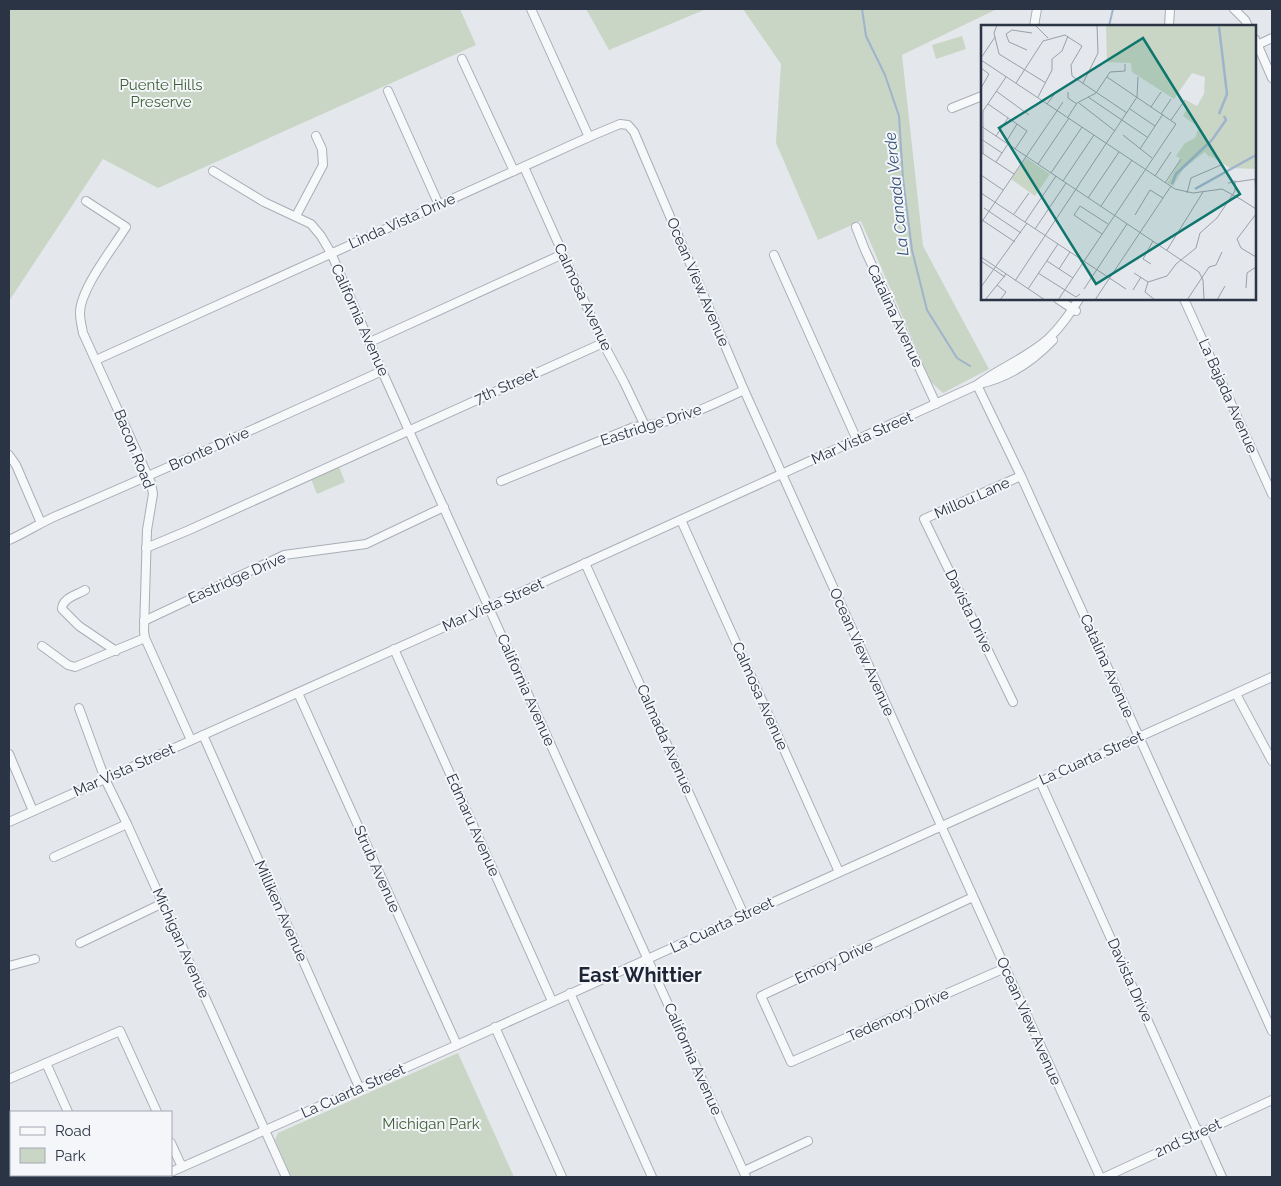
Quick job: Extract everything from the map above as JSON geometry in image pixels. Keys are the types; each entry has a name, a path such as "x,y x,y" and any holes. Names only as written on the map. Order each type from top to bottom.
{"street":[{"path":"531,9 589,137"},
{"path":"1034,25 1036,9"},
{"path":"1169,25 1170,9"},
{"path":"1234,9 1248,25"},
{"path":"1272,38 1256,43 1272,78"},
{"path":"462,59 514,171"},
{"path":"388,91 438,205"},
{"path":"952,108 981,96"},
{"name":"Linda Vista Drive","path":"96,360 589,137 620,124 628,125"},
{"name":"Ocean View Avenue","path":"628,125 634,132 744,390 1100,1177"},
{"path":"296,216 323,165 322,149 316,136"},
{"name":"Calmosa Avenue","path":"524,167 602,343 624,382 645,426"},
{"name":"California Avenue","path":"213,172 259,199 311,224 331,253 382,371 745,1174"},
{"name":"Bacon Road","path":"86,201 126,227 87,289 80,312 84,333 149,477 153,494 147,530 145,638 191,740"},
{"name":"Catalina Avenue","path":"856,227 936,404"},
{"path":"370,342 563,254"},
{"path":"774,254 857,440"},
{"path":"1060,300 1075,310"},
{"name":"Mar Vista Street","path":"1075,310 1078,300"},
{"name":"Mar Vista Street","path":"9,822 489,607 977,385 997,380 1026,363 1048,345 1064,328 1075,310 1084,300"},
{"name":"La Bajada Avenue","path":"1184,300 1272,494"},
{"name":"7th Street","path":"146,548 602,343"},
{"name":"Bronte Drive","path":"9,540 24,534 41,523 149,477 382,371"},
{"name":"Catalina Avenue","path":"977,385 1021,476 1272,1032"},
{"name":"Eastridge Drive","path":"501,481 634,427 687,416 744,390"},
{"path":"9,455 16,465 41,523"},
{"name":"Millou Lane","path":"924,520 1021,476"},
{"name":"Eastridge Drive","path":"144,620 284,555 366,544 444,507"},
{"name":"Calmosa Avenue","path":"681,520 839,872"},
{"name":"Davista Drive","path":"924,520 1013,702"},
{"name":"Calmada Avenue","path":"585,563 744,915"},
{"path":"85,590 65,600 62,609 79,626 116,650"},
{"path":"42,646 68,665 75,667 145,638"},
{"name":"Edmaru Avenue","path":"394,649 552,1001"},
{"name":"La Cuarta Street","path":"172,1172 1272,677"},
{"name":"Strub Avenue","path":"298,693 457,1045"},
{"path":"1236,694 1272,761"},
{"name":"Michigan Avenue","path":"79,708 105,779 164,903 286,1177"},
{"name":"Milliken Avenue","path":"202,735 359,1087"},
{"path":"9,754 33,811"},
{"name":"Davista Drive","path":"1040,782 1196,1128 1202,1132 1222,1177"},
{"path":"54,857 127,824"},
{"name":"Emory Drive","path":"791,1062 761,996 973,897"},
{"path":"80,943 164,903"},
{"path":"9,966 35,959"},
{"name":"Tedemory Drive","path":"791,1062 1004,968"},
{"path":"570,993 652,1177"},
{"path":"495,1027 562,1177"},
{"path":"9,1079 120,1031 157,1111"},
{"path":"46,1063 68,1111"},
{"name":"2nd Street","path":"1105,1177 1272,1100"},
{"path":"745,1174 808,1141"},
{"path":"172,1145 182,1167"}],"green space":[{"name":"Puente Hills Preserve","path":"9,9 460,9 476,45 158,188 103,159 9,301"},
{"path":"586,9 706,9 609,50"},
{"path":"743,9 997,9 902,55 923,246 989,369 943,393 931,382 861,221 818,240 776,143 781,64"},
{"path":"962,36 966,49 936,59 932,45"},
{"path":"339,467 345,482 317,494 311,479"},
{"name":"Michigan Park","path":"458,1053 514,1177 291,1177 275,1140 278,1133"}],"waterway":[{"name":"La Canada Verde","path":"862,9 866,36 885,75 899,116 903,179 912,250 927,310 957,358 970,366"},
{"path":"1109,25 1113,9"}],"district":[{"name":"East Whittier","path":"640,975"}]}
